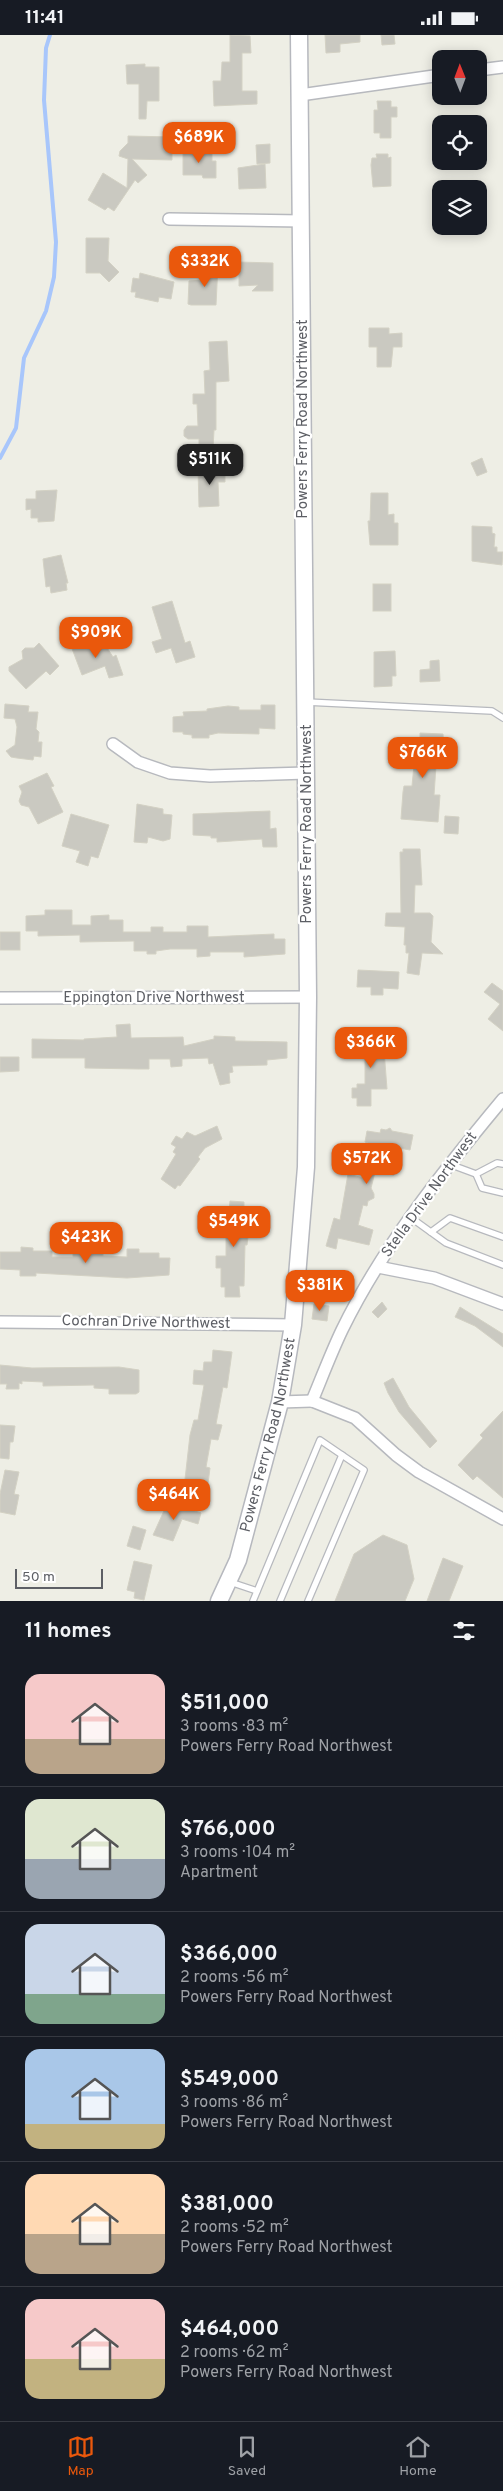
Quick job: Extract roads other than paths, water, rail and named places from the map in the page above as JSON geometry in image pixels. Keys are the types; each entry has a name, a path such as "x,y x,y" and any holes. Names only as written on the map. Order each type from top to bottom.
{"street":[{"name":"Powers Ferry Road Northwest","path":"219,1601 238,1560 280,1402 292,1325 306,1167 308,997 299,35"},
{"path":"488,69 503,67"},
{"path":"300,95 432,76"},
{"path":"169,219 302,221"},
{"path":"112,744 138,762 170,773 210,776 306,773"},
{"name":"Eppington Drive Northwest","path":"0,998 308,997"},
{"name":"Stella Drive Northwest","path":"312,1401 342,1330 378,1267 410,1217 449,1164 503,1099"},
{"path":"378,1267 434,1278 503,1304"},
{"name":"Cochran Drive Northwest","path":"0,1322 292,1325"},
{"path":"280,1402 312,1401 355,1418 396,1455 419,1472 503,1519"}],"lane":[{"path":"306,702 492,711 503,718"},
{"path":"476,1174 497,1163 503,1164"},
{"path":"449,1164 476,1174 482,1188 503,1193"},
{"path":"410,1217 446,1243 503,1265"},
{"path":"431,1232 450,1218 503,1237"},
{"path":"253,1601 320,1440 364,1470 308,1601"},
{"path":"280,1601 342,1455"},
{"path":"228,1582 257,1591"}],"waterway":[{"path":"0,458 16,428 24,358 46,311 54,277 56,242 44,100 46,48 50,35"}]}
